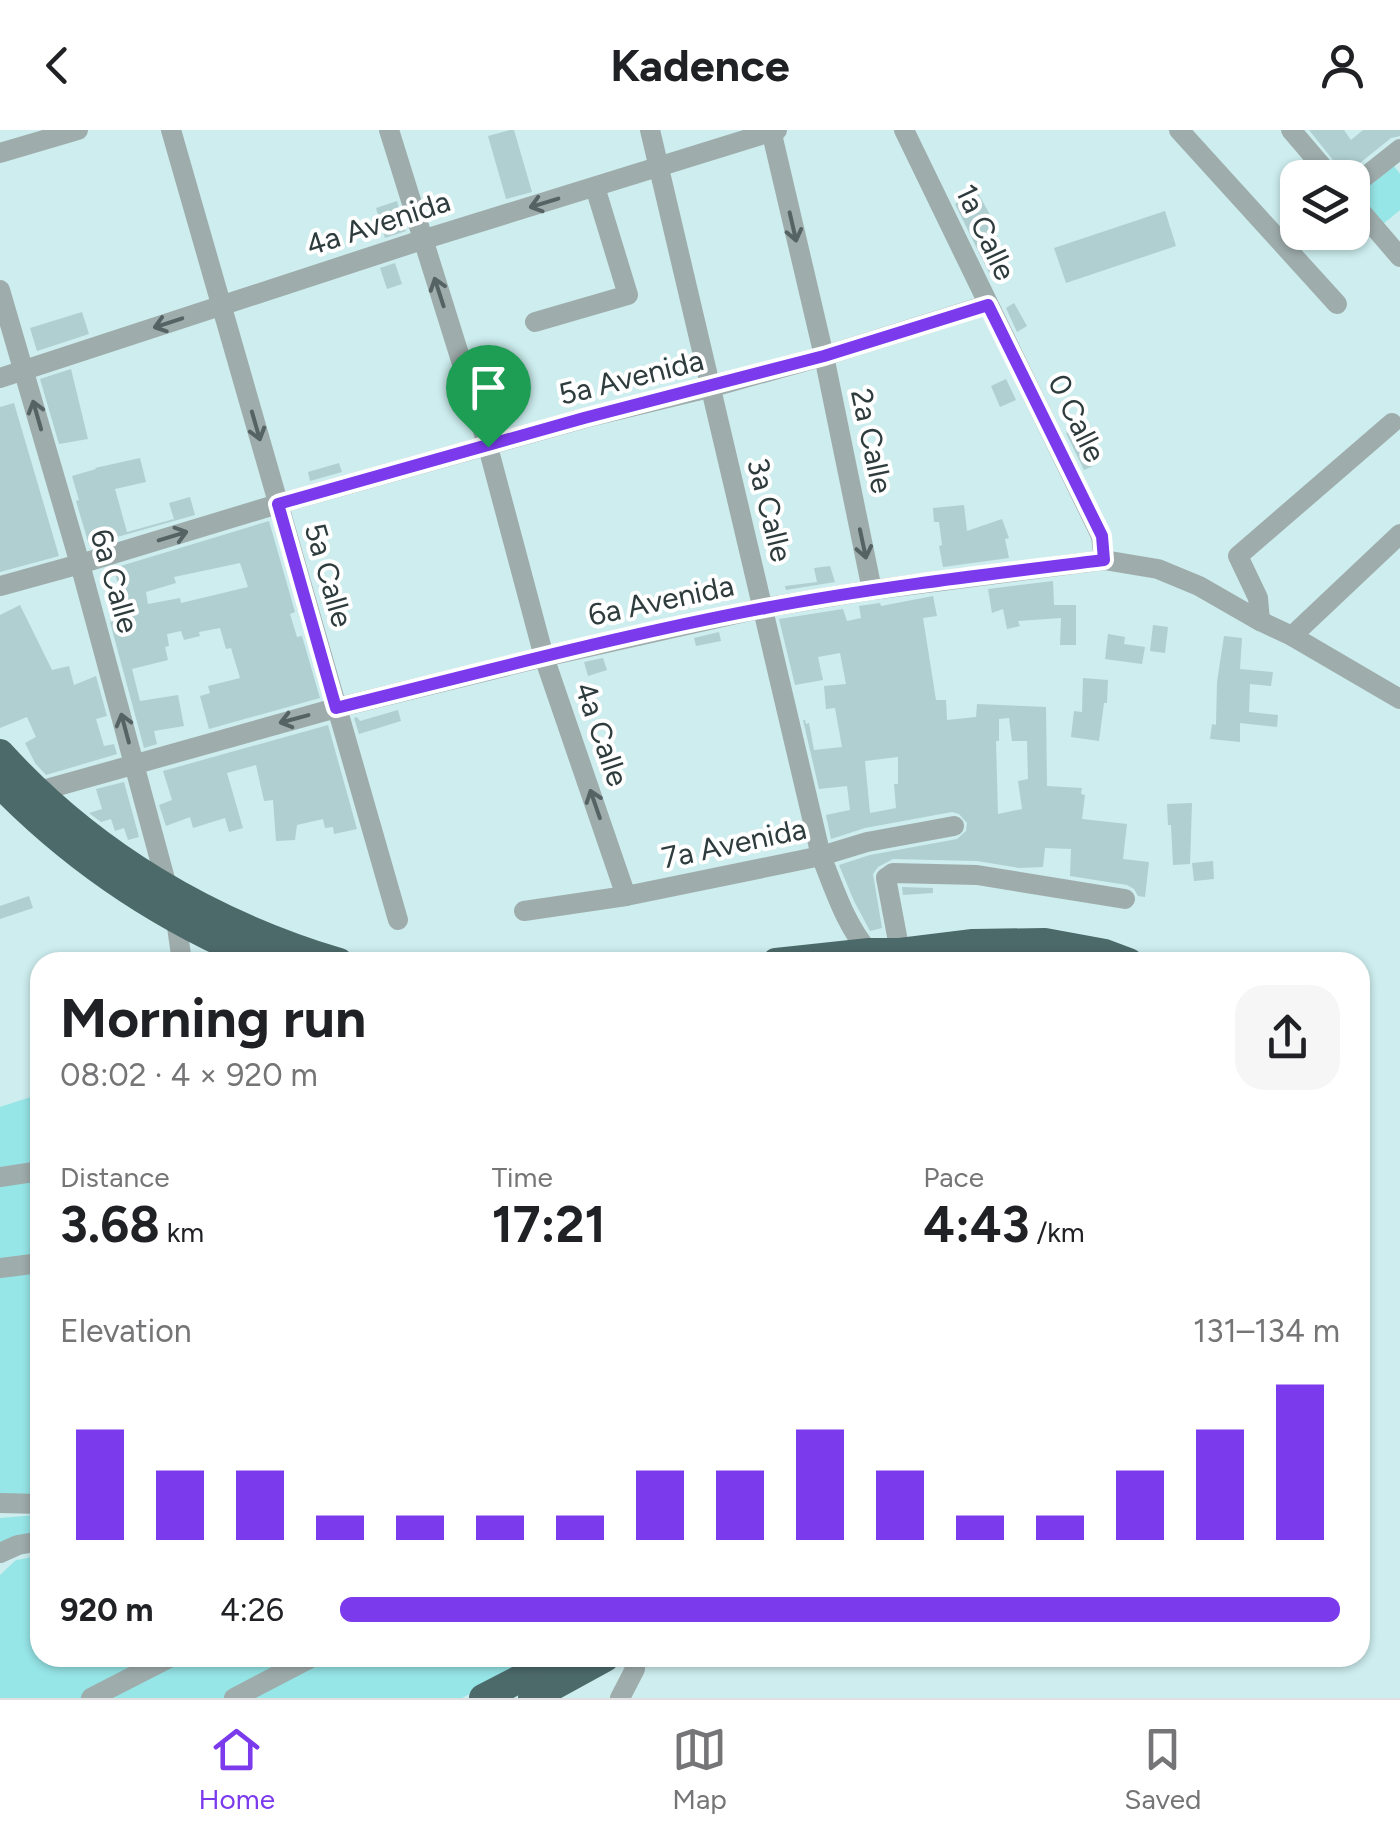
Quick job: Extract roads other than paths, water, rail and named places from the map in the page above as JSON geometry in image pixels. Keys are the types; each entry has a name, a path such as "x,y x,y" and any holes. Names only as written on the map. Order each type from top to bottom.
{"highway":[{"path":"0,753 13,795 60,841 108,878 176,920 241,952"},
{"path":"13,795 168,890 228,922 304,952"},
{"path":"869,952 973,943 1045,942 1100,952"},
{"path":"484,1698 543,1667"},
{"path":"532,1698 589,1667"}],"street":[{"path":"0,153 78,130"},
{"name":"5a Calle","path":"171,130 398,920"},
{"name":"4a Calle","path":"388,130 488,447 544,656 626,896"},
{"name":"3a Calle","path":"650,130 821,856 847,919 869,952"},
{"name":"1a Calle","path":"904,130 988,305"},
{"path":"1180,130 1337,304"},
{"path":"1291,130 1317,160"},
{"name":"4a Avenida","path":"0,378 422,240 773,131"},
{"name":"2a Calle","path":"773,131 872,590"},
{"path":"1370,172 1400,149"},
{"path":"535,322 628,296 594,187"},
{"path":"1370,222 1400,258"},
{"name":"6a Calle","path":"0,290 80,564 168,890"},
{"name":"5a Avenida","path":"0,586 584,418 824,356 988,305"},
{"name":"0 Calle","path":"988,305 1102,536 1104,560"},
{"path":"1260,622 1258,598 1238,556 1392,423"},
{"path":"1292,636 1400,534"},
{"name":"6a Avenida","path":"13,795 544,656 763,608 1104,560 1158,568 1199,586 1400,699"},
{"name":"7a Avenida","path":"524,910 626,896 954,826"},
{"path":"900,952 886,883 886,878 894,873 976,875 1125,899"},
{"path":"176,920 181,952"},
{"path":"0,1177 30,1173"},
{"path":"0,1256 30,1252"},
{"path":"0,1268 30,1264"},
{"path":"0,1504 30,1504"},
{"path":"0,1553 30,1543"},
{"path":"91,1698 151,1667"},
{"path":"234,1698 294,1667"},
{"path":"620,1698 635,1667"}]}
